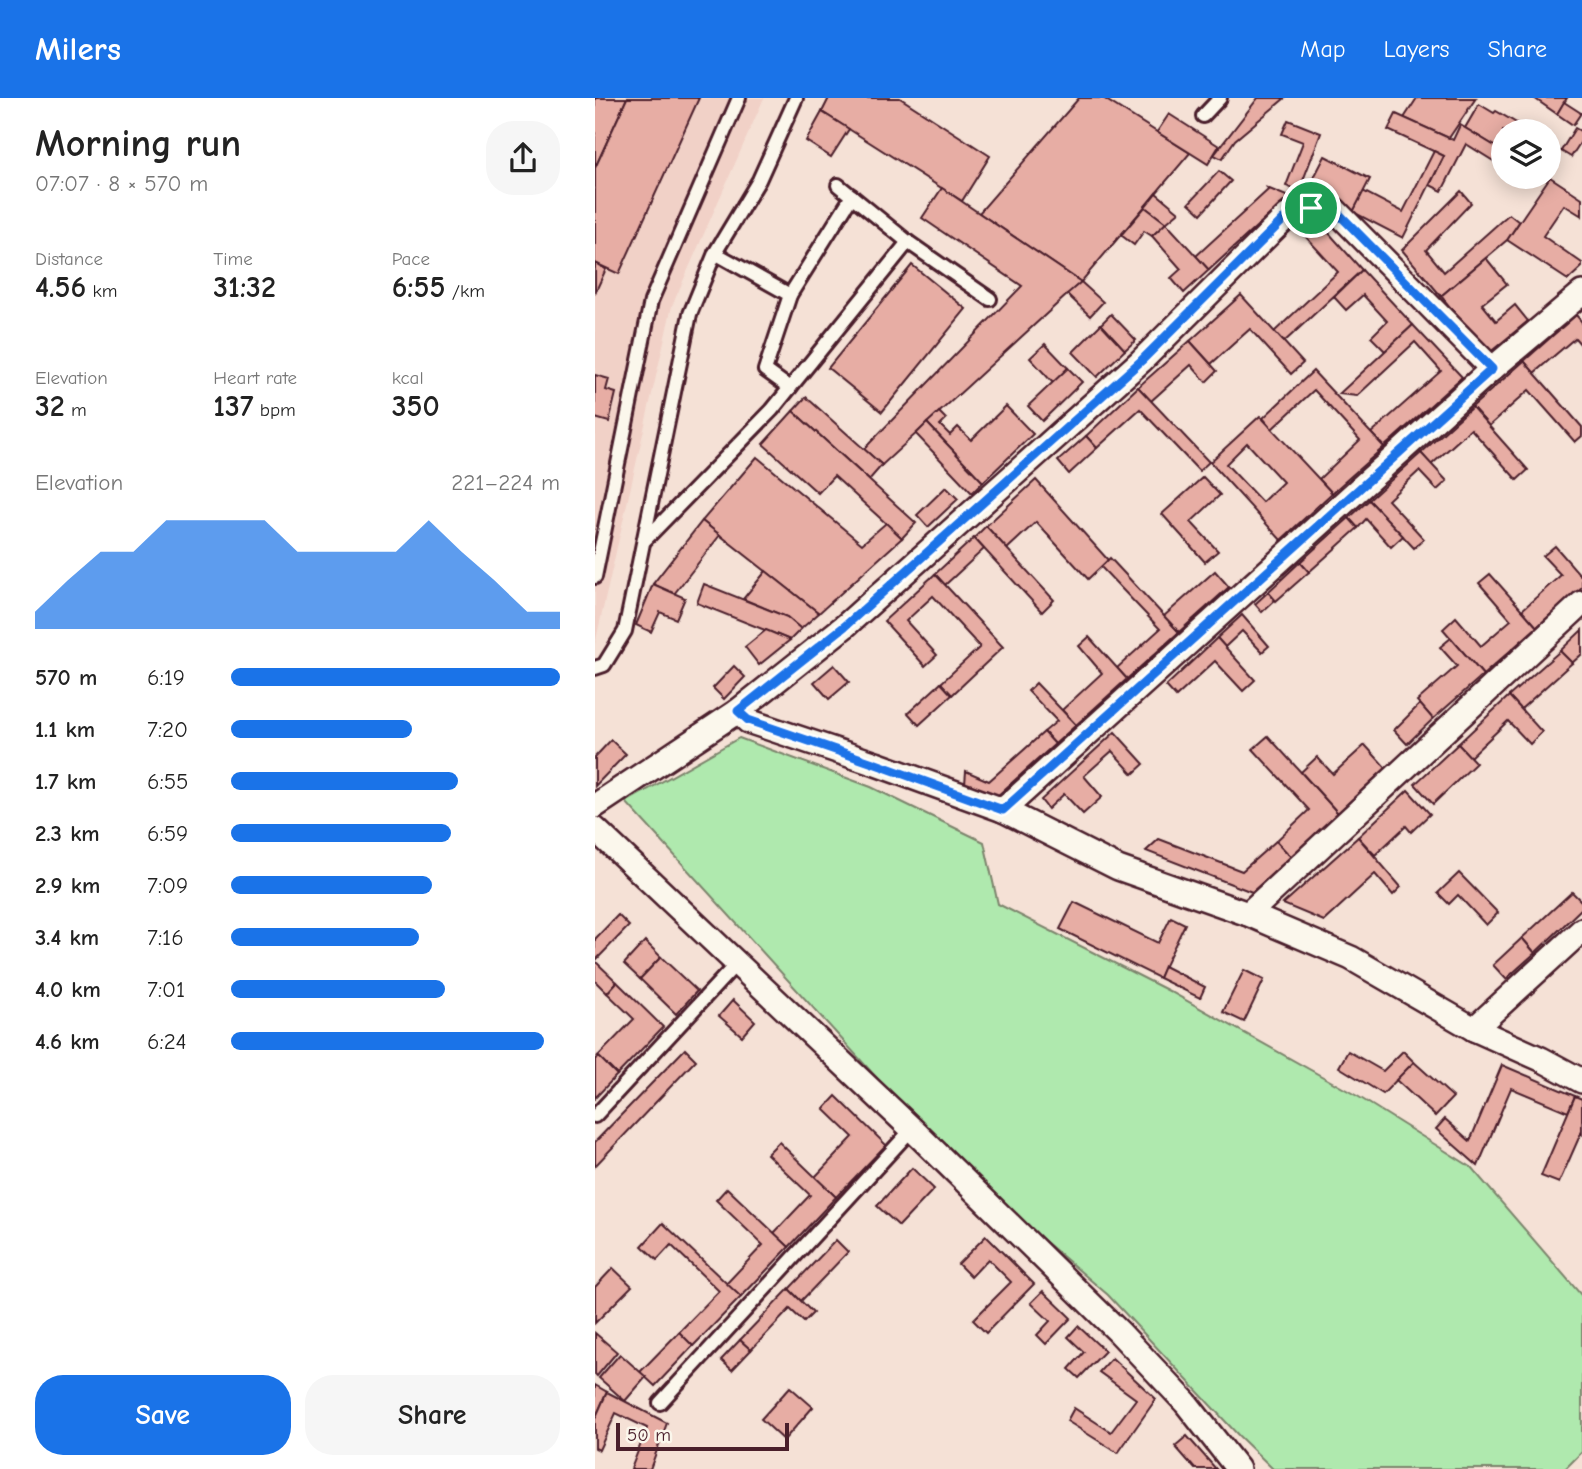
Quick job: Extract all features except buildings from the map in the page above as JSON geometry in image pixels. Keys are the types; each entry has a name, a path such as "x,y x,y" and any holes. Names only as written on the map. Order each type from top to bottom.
{"street":[{"path":"595,806 738,711 845,626 1141,361 1287,216 1311,208 1335,210 1492,369"},
{"path":"1003,810 1492,369 1582,293"},
{"path":"1248,914 1582,603"},
{"path":"738,711 748,720 1003,810 1118,868 1248,914 1351,958 1474,1029 1582,1081"},
{"path":"595,829 912,1129 1157,1372 1187,1403 1238,1469"},
{"path":"1474,1029 1582,930"}],"lane":[{"path":"595,578 651,301 739,98"},
{"path":"595,668 604,665 625,631 689,314 715,253 759,180 796,98"},
{"path":"1203,117 1220,98"},
{"path":"838,185 908,242 990,299"},
{"path":"790,388 765,370 790,295 852,196"},
{"path":"644,540 772,410 908,242"},
{"path":"715,253 790,295"},
{"path":"595,1116 737,963"},
{"path":"660,1403 912,1129"}],"shaded area":[{"path":"595,98 764,98 672,306 595,644"}],"green space":[{"path":"739,738 871,787 984,842 998,904 1171,992 1359,1097 1471,1167 1582,1296 1582,1452 1565,1469 1273,1469 1108,1295 957,1166 626,802"}],"route":[{"path":"1311,208 1335,210 1492,369 1003,810 748,720 738,711 845,626 1141,361 1287,216 1311,208"}]}
